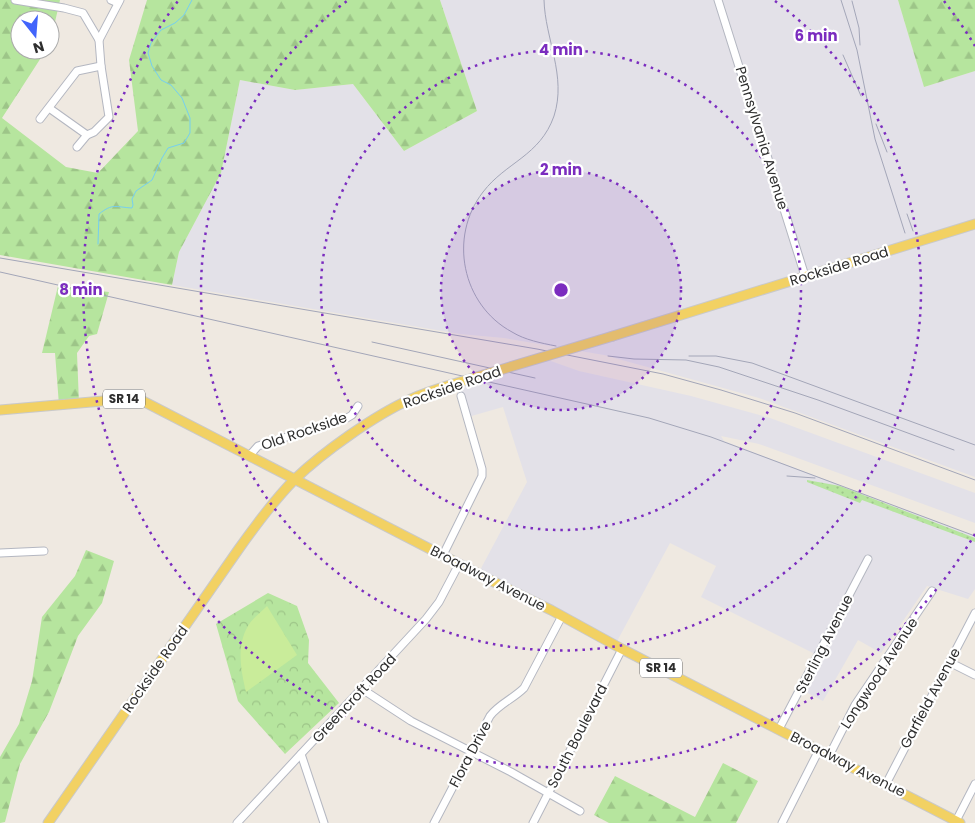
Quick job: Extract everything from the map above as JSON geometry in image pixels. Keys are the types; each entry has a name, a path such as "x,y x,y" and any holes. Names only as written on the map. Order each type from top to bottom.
{"main road":[{"name":"Rockside Road","path":"48,823 248,536 296,478 352,434 411,399 450,385 975,224"},
{"name":"Broadway Avenue","path":"0,410 137,398 296,478 958,822"}],"street":[{"path":"15,0 83,13 99,40"},
{"name":"Pennsylvania Avenue","path":"718,0 805,276"},
{"path":"78,147 87,135 94,132 109,116 100,66 99,40 116,1"},
{"path":"40,119 77,71 100,66"},
{"path":"49,108 87,135"},
{"path":"443,555 480,484 482,476 482,469 462,396"},
{"name":"Old Rockside","path":"250,455 258,446 346,418 358,406"},
{"path":"0,553 44,551"},
{"name":"Sterling Avenue","path":"779,729 868,559"},
{"name":"Greencroft Road","path":"237,823 426,619 439,602 459,564"},
{"name":"Longwood Avenue","path":"829,756 855,705 932,591"},
{"name":"Garfield Avenue","path":"886,784 975,613"},
{"name":"Flora Drive","path":"434,823 494,711 524,688 562,616"},
{"name":"South Boulevard","path":"532,823 622,649"},
{"path":"949,662 975,675"},
{"path":"362,689 411,721 580,811"},
{"path":"782,823 819,750"},
{"path":"301,754 324,823"},
{"path":"958,822 975,784"}],"shaded area":[{"path":"440,0 898,0 924,87 975,71 975,477 759,398 604,355 504,338 460,334 172,285 179,252 221,173 240,80 295,90 353,84 404,151 477,111"},
{"path":"545,359 579,371 691,396 770,418 975,493 975,523 759,444 721,436 724,441 975,536 975,589 968,599 927,586 881,653 858,640 823,701 800,689 817,655 701,597 716,566 670,543 615,645 478,574 527,482 503,407 468,417 457,383"}],"green space":[{"path":"0,0 60,0 58,10 10,10 10,60 40,60 2,118 66,167 98,173 138,131 129,60 147,0 440,0 477,111 404,151 353,84 295,90 240,80 221,173 179,252 172,285 0,255"},
{"path":"898,0 975,0 975,71 924,87"},
{"path":"58,286 109,292 97,334 89,336 77,353 79,403 59,405 55,353 42,353"},
{"path":"807,480 840,486 975,538 975,542 862,500 860,503 807,482"},
{"path":"86,550 114,561 102,603 78,636 49,712 20,764 5,822 0,823 0,757 19,724 32,681 42,617 75,576"},
{"path":"268,593 297,606 309,640 308,663 339,703 285,754 238,701 216,624"},
{"path":"267,606 297,655 246,692 241,667 242,642 250,623"},
{"path":"723,763 758,781 736,823 609,823 594,815 615,776 695,817"}],"waterway":[{"path":"98,244 99,214 111,207 132,208 132,199 136,191 152,180 168,148 184,143 190,133 190,118 182,98 171,85 161,80 152,66 148,53 151,43 161,30 175,23 184,15 192,0"}],"railway":[{"path":"544,0 545,15 557,72 557,101 554,116 548,130 540,141 483,192 472,210 466,229 464,249 466,269 472,288 481,305 495,320 522,337 556,346"},
{"path":"841,0 857,50 875,139 905,233"},
{"path":"852,1 859,28 860,45"},
{"path":"843,55 861,96"},
{"path":"876,124 887,152"},
{"path":"907,214 913,231"},
{"path":"0,258 537,349 663,374 795,413 975,480"},
{"path":"0,272 649,418 711,437 975,536"},
{"path":"372,342 535,378"},
{"path":"608,356 634,359 686,360 719,367 818,400 954,450"},
{"path":"689,356 716,356 752,363 975,445"},
{"path":"787,476 815,478"}]}
